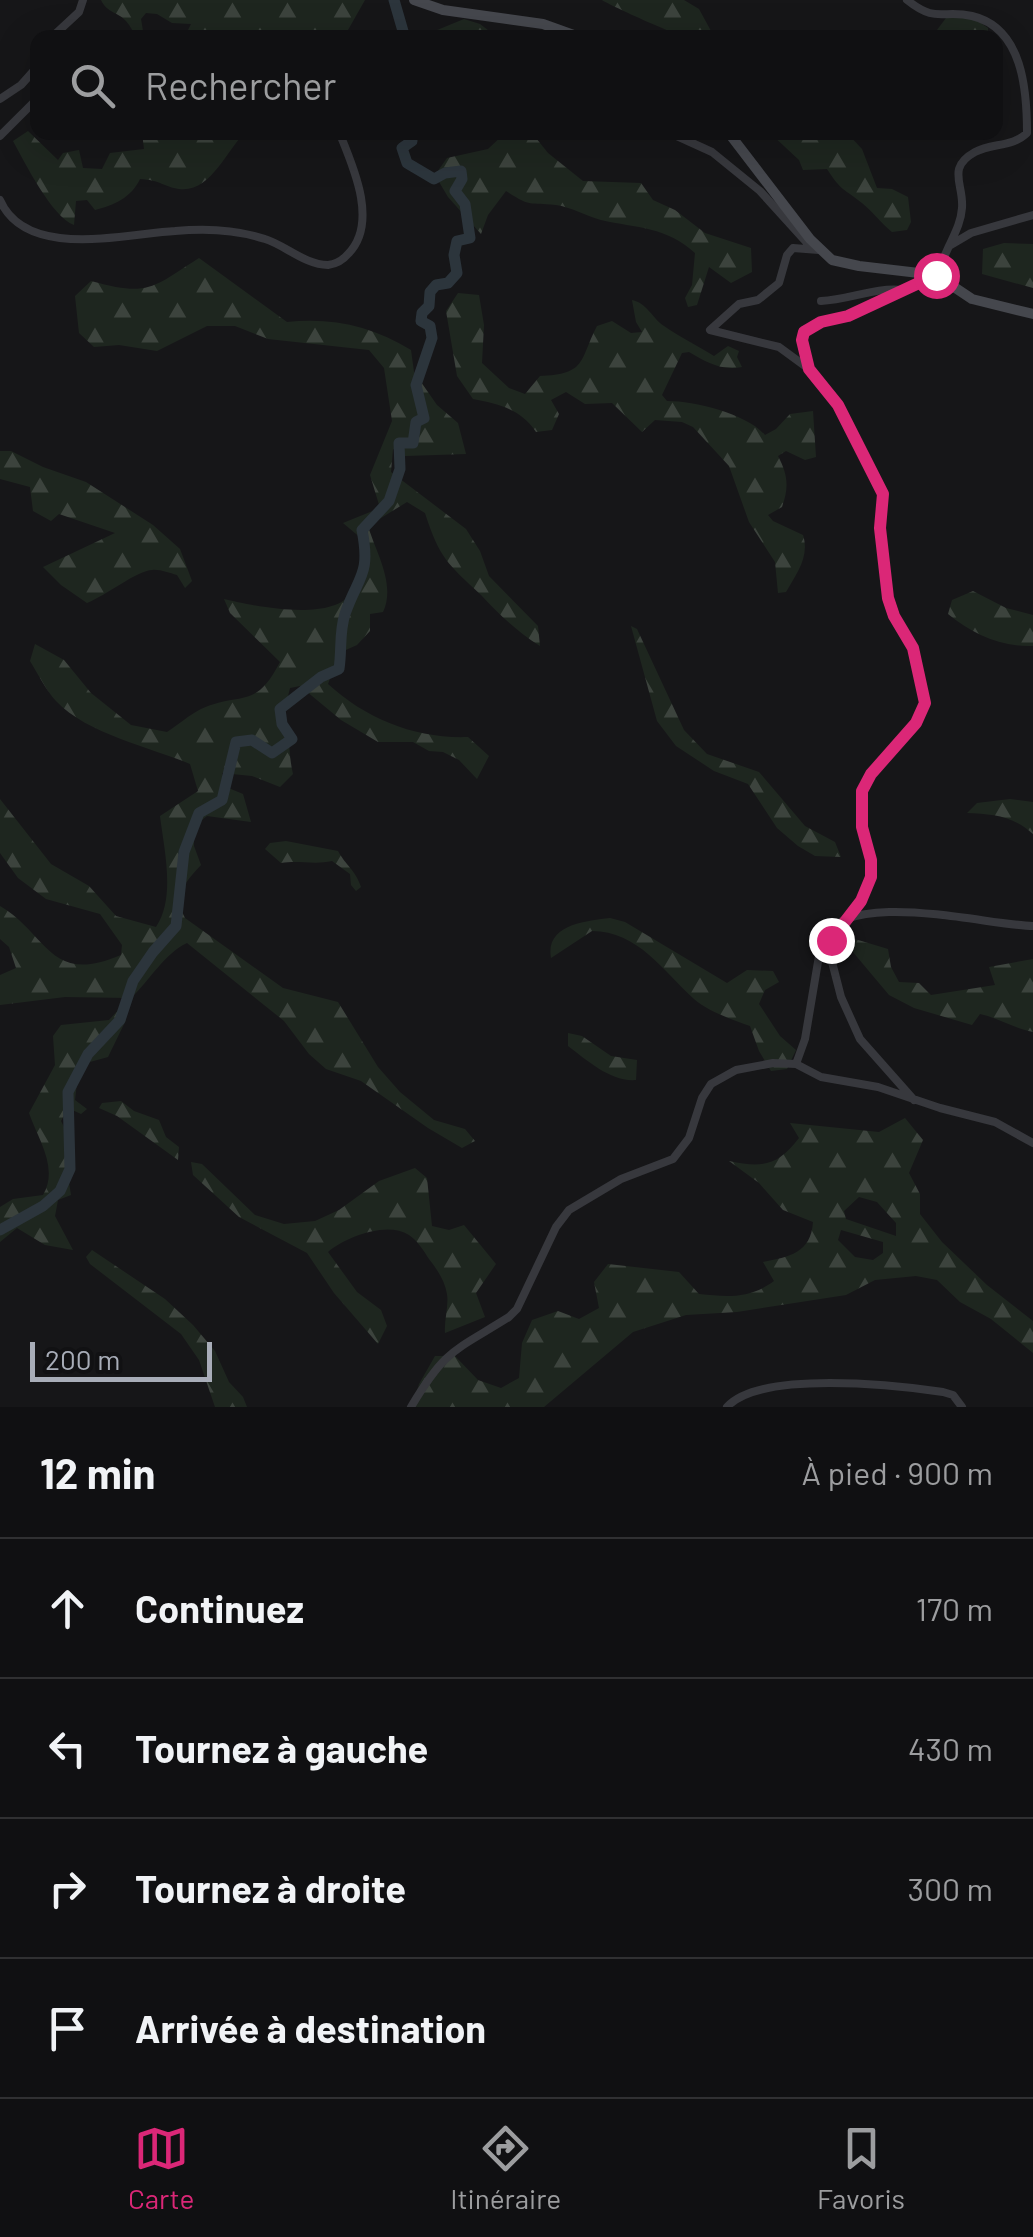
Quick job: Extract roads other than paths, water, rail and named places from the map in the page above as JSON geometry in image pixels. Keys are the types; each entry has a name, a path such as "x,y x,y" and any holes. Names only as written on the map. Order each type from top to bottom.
{"street":[{"path":"61,30 79,12 84,0"},
{"path":"414,0 426,7 454,6 560,30"},
{"path":"907,0 930,15 969,16 998,30"},
{"path":"809,369 802,340 804,332 907,291 936,275 960,224 962,204 956,178 960,165 976,152 1019,140 1027,133 1027,83 1003,36"},
{"path":"0,98 30,75"},
{"path":"0,136 30,106"},
{"path":"0,200 5,212 28,229 59,240 201,228 236,230 269,240 307,260 328,264 342,260 354,248 362,207 342,140"},
{"path":"686,140 712,152 760,191 816,249 840,263 936,275 972,300 1033,314"},
{"path":"734,140 816,249"},
{"path":"950,246 971,233 1033,215"},
{"path":"816,249 798,246 789,250 784,274 776,286 758,300 739,304 710,328 779,348 809,369 838,405 883,494 880,528 888,598 913,648 925,703 916,723 871,774 862,791 862,827 871,860 871,877 861,901 833,934 830,948 841,997 860,1039 914,1100"},
{"path":"821,302 886,290 907,291"},
{"path":"796,1064 805,1039 822,938 828,928 864,914 895,912 1033,926"},
{"path":"411,1407 448,1352 517,1309 556,1227 569,1210 621,1179 672,1159 688,1138 702,1098 721,1077 736,1070 796,1064 820,1077 878,1087 995,1122 1033,1143"},
{"path":"727,1407 760,1389 828,1384 943,1392 953,1395 962,1407"}],"waterway":[{"path":"394,0 403,30"},
{"path":"0,1230 43,1206 60,1191 70,1169 68,1092 88,1054 120,1020 133,981 176,926 184,852 199,813 222,800 236,742 252,740 272,753 292,739 282,724 280,709 321,677 339,669 343,621 364,567 362,530 389,501 400,469 399,443 413,443 416,422 424,418 416,385 432,338 430,326 421,321 422,313 429,306 430,292 436,285 448,283 457,273 457,241 470,238 465,204 455,191 462,179 461,171 434,179 407,163 402,148 412,140"}]}
